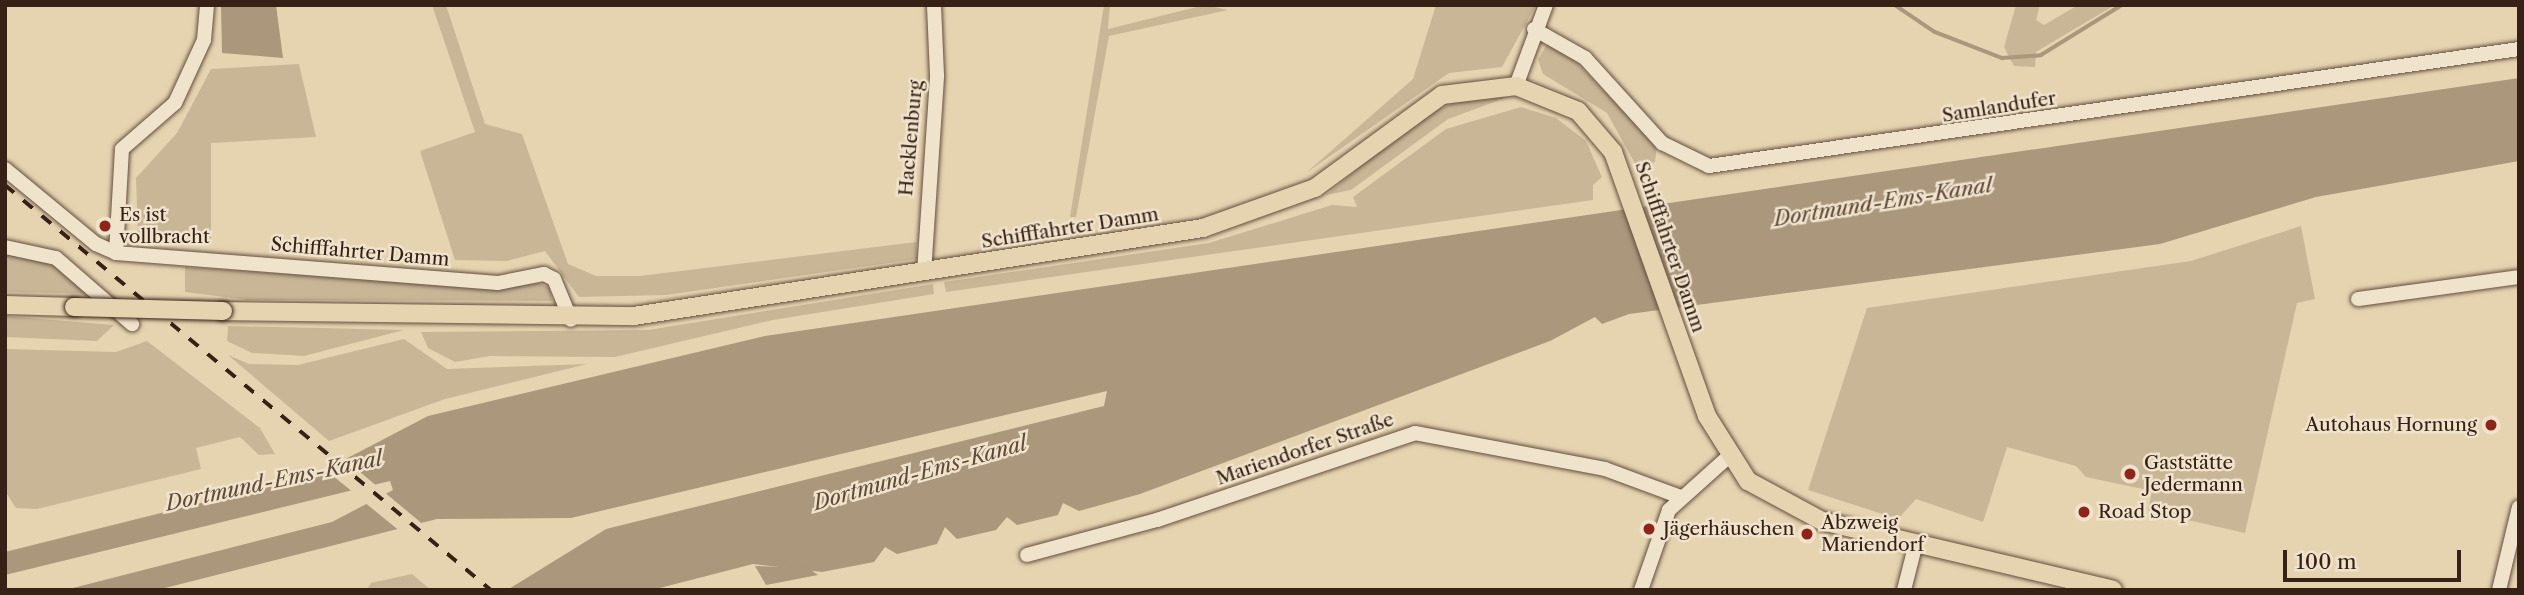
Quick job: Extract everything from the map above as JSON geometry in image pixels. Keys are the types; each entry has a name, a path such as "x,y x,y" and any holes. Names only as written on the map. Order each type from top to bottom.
{"main road":[{"name":"Schifffahrter Damm","path":"5,304 571,320 678,312 1203,228 1262,212 1348,167 1430,101 1469,88 1516,86 1557,99 1588,119 1614,152 1677,333 1728,457 1748,481 1796,511 2113,590"}],"street":[{"path":"5,169 96,244 116,253 122,149 175,103 204,40 207,5"},
{"name":"Hacklenburg","path":"924,273 937,75 934,5"},
{"path":"1516,86 1534,29 1546,5"},
{"name":"Samlandufer","path":"1534,29 1585,58 1662,143 1709,166 2519,49"},
{"path":"5,247 55,258 132,324"},
{"name":"Schifffahrter Damm","path":"116,253 498,284 544,274 554,279 571,320"},
{"path":"2358,299 2519,277"},
{"name":"Mariendorfer Straße","path":"1027,555 1157,520 1415,433 1605,469 1678,496"},
{"path":"1641,590 1656,534 1678,496 1728,457"},
{"path":"2500,590 2519,507"},
{"path":"1904,590 1916,543"}],"shaded area":[{"path":"432,5 446,5 485,124 522,134 568,264 596,276 640,276 916,242 917,259 666,295 579,297 545,251 507,261 455,260 420,151 475,132"},
{"path":"1104,5 1110,5 1108,29 1205,5 1228,10 1109,36 1076,217 1070,217"},
{"path":"1436,5 1536,5 1502,67 1449,73 1306,173 1413,79"},
{"path":"2016,5 2040,5 2036,20 2044,25 2078,5 2115,5 2036,52 2035,67 2014,66 2004,47"},
{"path":"1547,44 1562,47 1657,146 1655,162 1638,169 1607,113 1543,74 1538,60"},
{"path":"299,64 316,137 211,143 211,241 138,236 136,178 177,133 211,69"},
{"path":"1493,95 1508,97 1448,119 1351,190 1326,195 1418,119 1461,99"},
{"path":"1521,107 1556,118 1586,141 1602,177 1593,185 1593,200 946,292 944,282 1209,243 1332,205 1357,207 1353,197 1446,129"},
{"path":"2301,226 2315,299 2297,303 2245,533 2148,511 2152,491 2086,477 2076,466 2007,447 1983,522 1916,499 1898,519 1808,490 1867,308 2191,261"},
{"path":"5,254 46,260 101,294 5,292"},
{"path":"185,267 498,288 538,283 550,288 552,301 248,300 185,292"},
{"path":"933,284 934,294 773,320 615,357 490,356 455,362 428,348 421,332 648,330"},
{"path":"5,316 114,325 97,341 5,337"},
{"path":"228,326 404,330 304,356 252,353 227,341"},
{"path":"404,339 447,369 587,364 445,399 329,441 228,355 249,364 298,365"},
{"path":"147,341 260,428 275,454 259,455 240,437 196,448 201,469 37,509 16,508 5,491 5,349 116,352"},
{"path":"412,574 431,590 368,588 371,583"}],"water":[{"path":"221,5 276,5 283,58 222,53"},
{"name":"Dortmund-Ems-Kanal","path":"2519,78 2519,161 2316,197 2160,244 1629,314 1602,324 1595,317 1550,341 1140,494 1079,511 1063,503 1058,515 1017,525 1007,517 996,530 957,539 945,527 937,544 897,554 885,547 874,562 822,572 753,564 652,590 507,590 606,529 1104,406 1107,391 571,518 437,519 157,590 65,590 332,522 393,490 390,481 5,575 5,552 317,474 428,416 765,336"},
{"path":"755,566 808,568 818,575 766,585"}],"pier":[{"path":"342,457 378,487 354,493 322,467"},
{"path":"383,491 425,526 401,532 364,502"}],"waterway":[{"path":"1895,5 1935,32 2002,58 2041,55 2122,5"}],"railway":[{"path":"5,185 491,590"}],"place":[{"name":"Es ist vollbracht","path":"105,226"},
{"name":"Autohaus Hornung","path":"2491,425"},
{"name":"Gaststätte Jedermann","path":"2130,474"},
{"name":"Road Stop","path":"2084,512"},
{"name":"Jägerhäuschen","path":"1649,529"},
{"name":"Abzweig Mariendorf","path":"1807,534"}]}
